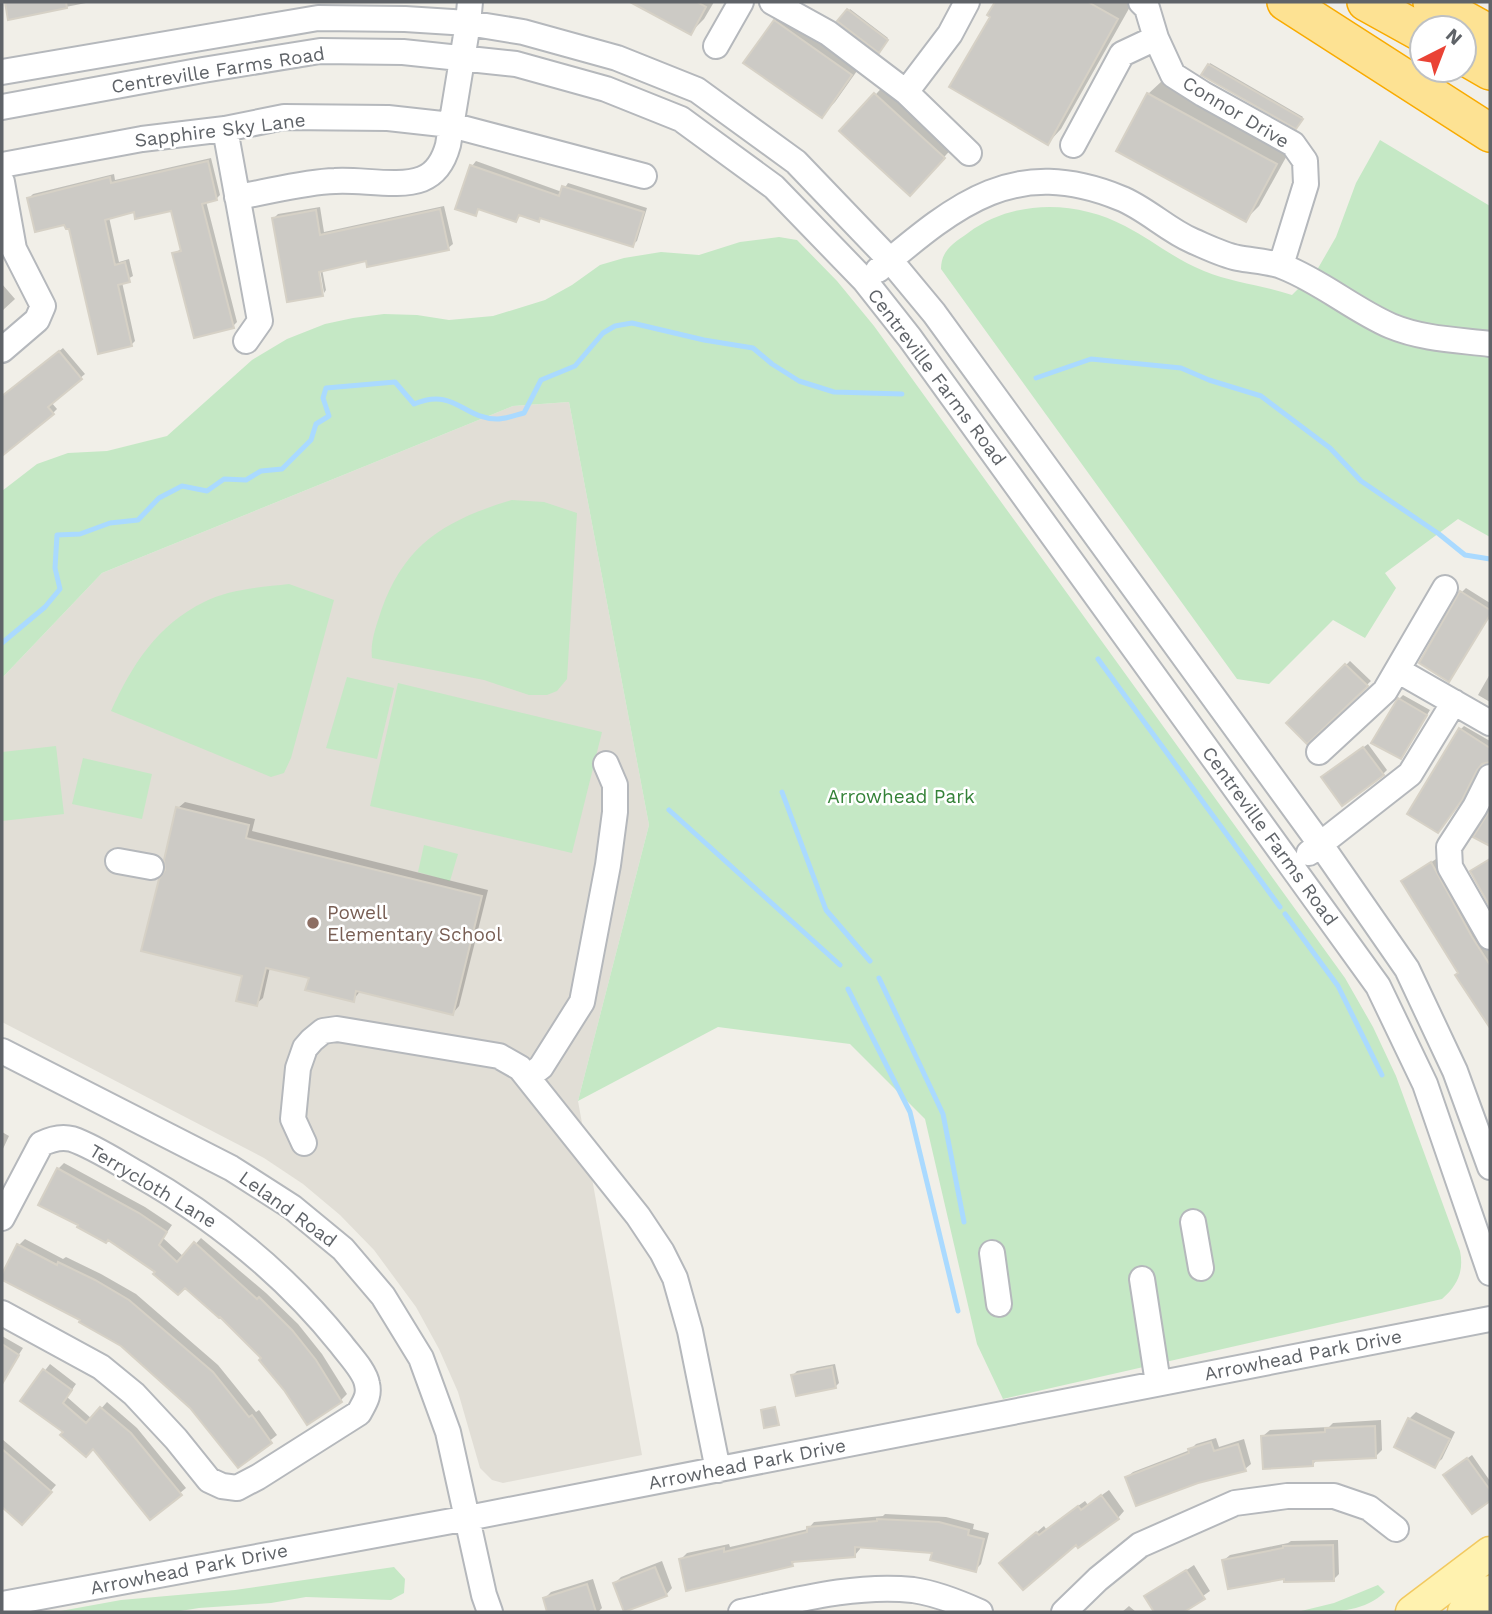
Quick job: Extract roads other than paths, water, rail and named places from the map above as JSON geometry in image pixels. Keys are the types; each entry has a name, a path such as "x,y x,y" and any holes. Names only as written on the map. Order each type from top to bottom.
{"highway":[{"path":"1286,2 1490,133"},
{"path":"1366,2 1408,25"},
{"path":"1432,2 1490,34"},
{"path":"1473,2 1490,18"}],"main road":[{"path":"1412,1612 1490,1553"},
{"path":"1464,1612 1490,1592"}],"street":[{"path":"716,47 741,2"},
{"path":"772,2 828,33 906,92 969,153"},
{"path":"906,92 950,34 967,2"},
{"name":"Connor Drive","path":"1141,2 1147,8 1156,38 1173,75 1293,144 1306,161 1306,184 1281,265"},
{"path":"237,197 333,181 405,182 421,179 437,168 444,157 469,12"},
{"name":"Centreville Farms Road","path":"2,72 318,18 405,19 469,12 523,32 617,58 697,90 796,162 890,260 934,313 1321,845 1407,969 1455,1071 1490,1167"},
{"path":"1073,145 1122,54 1156,38"},
{"name":"Centreville Farms Road","path":"2,107 320,51 404,52 463,58 516,64 593,86 681,120 774,187 865,281 910,338 1378,986 1425,1084 1490,1273"},
{"name":"Sapphire Sky Lane","path":"2,165 142,139 225,129 284,117 388,118 450,125 644,176"},
{"path":"225,129 263,326"},
{"path":"865,281 950,214 993,189 1040,180 1078,184 1122,198 1190,240 1236,258 1281,265 1306,276 1391,326 1418,334 1490,344"},
{"path":"2,182 14,249 43,306 37,320 2,350"},
{"path":"1319,752 1385,691 1445,588"},
{"path":"1399,671 1490,723"},
{"path":"1292,866 1410,774 1454,702"},
{"path":"528,1077 541,1066 582,1002 602,900 615,812 615,785 606,764"},
{"path":"1490,777 1475,807 1449,846 1450,867 1490,937"},
{"path":"118,860 151,867"},
{"path":"304,1143 293,1119 298,1068 305,1048 323,1031 337,1029 499,1056 511,1061 528,1077 639,1216 676,1278 690,1331 718,1470"},
{"name":"Leland Road","path":"2,1051 231,1168 292,1207 343,1249 383,1296 421,1358 448,1432 490,1612"},
{"name":"Terrycloth Lane","path":"2,1312 101,1367 134,1394 209,1480 222,1486 237,1488 281,1463 359,1413 368,1398 367,1381 312,1309 225,1229 180,1198 98,1151 69,1138 52,1138 41,1144 9,1188"},
{"path":"2,1218 9,1188"},
{"path":"1193,1223 1201,1268"},
{"path":"992,1253 999,1304"},
{"path":"1142,1279 1158,1383"},
{"name":"Arrowhead Park Drive","path":"2,1604 468,1518 1490,1319"},
{"path":"1064,1612 1098,1579 1140,1545 1235,1503 1287,1496 1334,1496 1369,1508 1396,1529"},
{"path":"741,1612 804,1598 864,1589 915,1590 980,1612"}],"waterway":[{"path":"2,643 45,607 60,589 55,568 57,535 80,534 110,523 138,520 159,498 182,486 207,491 224,479 246,480 261,471 282,469 311,440 316,424 329,416 323,398 326,388 395,382 414,404 439,399 485,418 507,418 524,413 541,380 575,366 603,333 615,326 632,323 753,348 799,381 834,392 902,394"},
{"path":"1036,378 1091,359 1181,368 1261,396 1330,448 1361,481 1465,555 1490,559"},
{"path":"1098,659 1280,907"},
{"path":"782,792 826,910 870,961"},
{"path":"669,810 840,965"},
{"path":"1285,914 1338,986 1382,1075"},
{"path":"879,978 943,1114 964,1222"},
{"path":"848,989 910,1112 958,1311"}],"place":[{"name":"Powell Elementary School","path":"313,923"}],"park label":[{"name":"Arrowhead Park","path":"901,796"}]}
